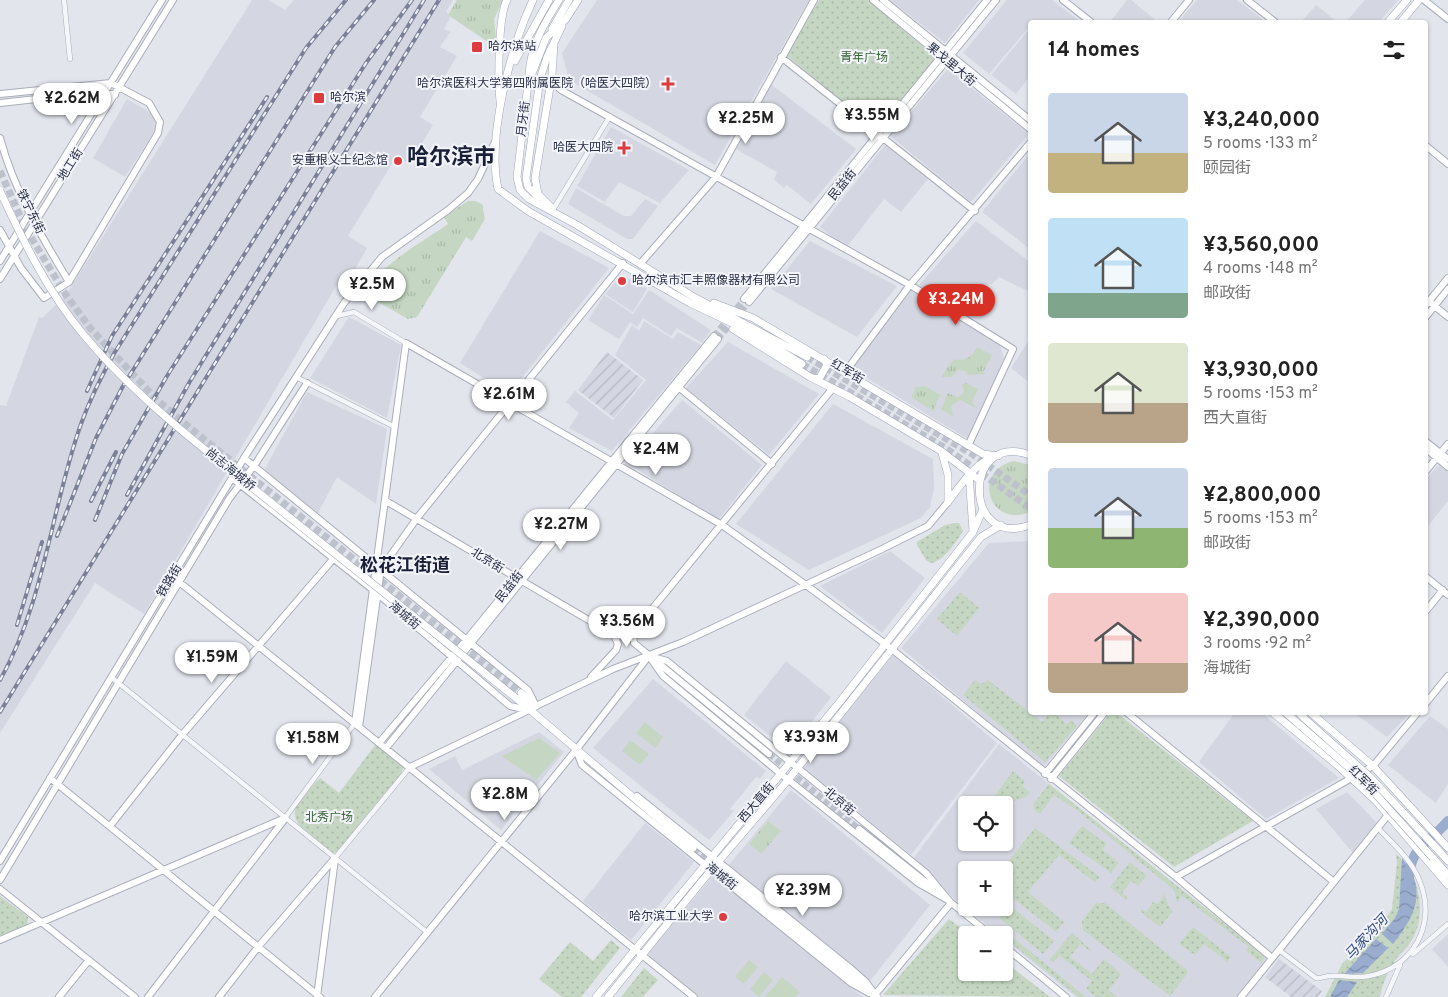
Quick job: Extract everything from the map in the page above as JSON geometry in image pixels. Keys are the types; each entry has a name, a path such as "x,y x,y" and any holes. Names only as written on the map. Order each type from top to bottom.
{"main road":[{"path":"500,110 501,22 504,6 508,0"},
{"name":"月牙街","path":"520,205 498,189 495,165 496,141 500,110 508,74 533,0"},
{"path":"508,74 549,0"},
{"path":"528,84 534,44 559,0"},
{"path":"546,38 569,0"},
{"name":"月牙街","path":"553,210 530,191 526,178 540,79 554,43 578,0"},
{"path":"1390,20 1407,0"},
{"path":"1403,20 1419,0"},
{"name":"月牙街","path":"553,210 524,194 517,182 528,84 546,38 566,19"},
{"path":"544,202 538,194 535,178 552,75 554,43"},
{"name":"尚志海城桥","path":"0,191 19,234 59,302 83,334 112,365 189,437 533,708"},
{"name":"红军街","path":"520,205 804,361"},
{"name":"红军街","path":"553,210 640,264 810,377 833,388 941,451 979,480"},
{"name":"红军街","path":"691,299 753,318 846,371 982,454 998,456"},
{"path":"810,377 819,378 825,371 827,365 822,358"},
{"path":"941,451 948,475 948,502"},
{"path":"948,502 969,474 981,463 1012,452 1028,453"},
{"path":"998,456 986,466 979,480 978,495 983,509 990,518 1001,525 1014,528 1028,525"},
{"path":"969,474 973,532"},
{"name":"西大直街","path":"608,997 639,951 705,865 791,762 973,532 983,509"},
{"name":"西大直街","path":"596,997 711,870 788,780 981,537 1001,525"},
{"name":"海城街","path":"533,708 576,750 693,848"},
{"name":"红军街","path":"1276,715 1351,778 1411,837"},
{"name":"红军街","path":"1289,715 1358,776 1430,860"},
{"name":"红军街","path":"1308,716 1373,766 1448,847"},
{"name":"红军街","path":"1308,716 1349,756 1448,861"},
{"path":"1405,802 1420,830"},
{"path":"1430,860 1448,875"},
{"path":"1430,860 1448,885"},
{"name":"海城街","path":"728,878 875,996"}],"street":[{"path":"64,0 70,59"},
{"name":"地工街","path":"0,261 162,0"},
{"name":"地工街","path":"0,279 173,0"},
{"path":"640,264 716,177 814,0"},
{"name":"果戈里大街","path":"873,0 943,54 1028,128"},
{"name":"果戈里大街","path":"883,0 943,54"},
{"name":"民益街","path":"746,301 986,0"},
{"name":"民益街","path":"880,135 949,59 996,0"},
{"path":"1063,0 1088,20"},
{"path":"1173,20 1189,0"},
{"path":"1248,0 1273,20"},
{"path":"1424,0 1448,20"},
{"path":"782,57 974,211"},
{"name":"果戈里大街","path":"949,59 1028,118"},
{"path":"552,75 554,83 562,90 910,286 1013,349 968,446"},
{"path":"0,94 110,83 121,86 149,103 160,122 158,133 69,282 44,298 14,257 0,230"},
{"path":"0,102 105,92 115,96"},
{"path":"553,210 610,116"},
{"name":"铁宁东街","path":"0,138 6,162 30,213 69,282"},
{"name":"铁路街","path":"0,861 244,458 334,317 382,257 448,210 468,193 482,172 496,141"},
{"path":"846,371 910,286 1028,145"},
{"path":"1428,147 1448,164"},
{"path":"379,567 623,263"},
{"path":"1428,300 1448,278"},
{"path":"1428,314 1448,290"},
{"path":"1428,303 1448,318"},
{"path":"334,317 354,312 722,525 884,644 1176,877 1272,958"},
{"name":"民益街","path":"386,748 457,661 469,641 716,338"},
{"path":"148,997 357,725 374,591 379,567 406,343"},
{"path":"296,377 396,428"},
{"name":"铁路街","path":"0,880 179,582 240,484 307,383"},
{"path":"677,386 772,464"},
{"path":"614,635 624,638 634,631 833,388"},
{"path":"1428,444 1448,467"},
{"path":"1428,469 1448,444"},
{"path":"1428,450 1448,459"},
{"name":"海城街","path":"232,478 334,558 510,706 533,708 528,690 244,458"},
{"name":"北京街","path":"386,501 614,635"},
{"path":"219,997 258,947 410,768 613,669 649,656 806,585 928,526 948,502"},
{"path":"110,826 182,735 334,558"},
{"path":"173,577 694,997"},
{"path":"1428,578 1445,592 1428,609"},
{"path":"634,631 633,642 769,754"},
{"path":"587,682 616,650 618,644 614,635"},
{"name":"民益街","path":"379,743 451,656 469,641"},
{"path":"375,997 576,750 649,656"},
{"name":"北京街","path":"649,656 667,661 798,767 926,873 952,903"},
{"name":"北京街","path":"649,656 663,676 788,780 918,883 952,903"},
{"path":"1428,699 1448,676"},
{"path":"111,677 428,933"},
{"path":"1045,774 1092,715"},
{"path":"1051,779 1103,715"},
{"path":"1130,715 1334,882"},
{"path":"1176,877 1373,766 1416,715"},
{"name":"海城街","path":"576,750 591,758 711,858 866,982 875,996"},
{"name":"海城街","path":"576,750 582,765 852,983 875,996"},
{"path":"50,778 318,996"},
{"path":"1241,997 1388,815"},
{"path":"0,940 286,818"},
{"path":"1378,828 1410,862 1421,883 1425,899 1422,932 1415,948 1400,964 1386,997"},
{"name":"北京街","path":"858,830 980,926"},
{"path":"318,996 335,858"},
{"path":"0,888 135,997"},
{"path":"875,996 952,903"},
{"path":"1279,950 1316,978 1334,976 1353,978 1380,973 1400,964 1448,924"},
{"path":"1013,953 1066,997"},
{"path":"59,997 89,960"}],"shaded area":[{"path":"252,0 269,0 285,10 294,0 453,0 446,12 451,16 444,29 450,32 440,47 457,56 420,117 433,125 409,164 396,157 348,236 367,248 347,284 339,281 144,614 95,583 0,733 0,405 6,406 39,317 42,318 66,295"},
{"name":"哈尔滨医科大学第四附属医院（哈医大四院）","path":"597,0 809,0 715,165 569,80 562,53"},
{"path":"890,0 979,0 945,43"},
{"path":"1007,0 1052,0 1078,20 1028,20 1028,28 989,74 963,53"},
{"path":"1127,0 1131,0 1156,20 1112,20"},
{"path":"1197,0 1237,0 1263,20 1180,20"},
{"path":"1365,0 1398,0 1381,20 1348,20"},
{"path":"1316,5 1335,20 1303,20"},
{"path":"1028,30 1028,79 1016,94 991,75"},
{"path":"948,69 1028,133 971,202 890,136"},
{"path":"768,82 856,149 811,204 787,185 784,188 774,180 777,172 732,147"},
{"path":"127,99 151,113 155,120 155,130 125,177 93,158"},
{"name":"哈医大四院","path":"611,127 689,170 660,203 619,182 605,202 577,186"},
{"path":"885,145 928,179 901,212 884,199 846,248 820,227"},
{"path":"1028,155 1028,247 982,212"},
{"path":"576,188 624,216 631,216 645,199 658,206 633,239 627,239 568,204"},
{"path":"976,221 1028,260 1028,291 999,277 992,284 978,286 959,309 919,285"},
{"path":"540,231 609,268 509,394 460,363"},
{"path":"810,241 897,286 857,337 771,289"},
{"path":"622,275 647,289 633,312 605,294"},
{"path":"649,290 711,330 702,343 677,328 671,336 643,318 637,327 630,322 619,339 588,320 604,295 633,314"},
{"path":"911,291 1000,345 1004,359 968,439 852,369"},
{"path":"349,317 401,345 387,418 310,378"},
{"path":"644,321 673,339 678,332 701,345 612,451 569,428 579,413 566,402 575,391 613,420 646,380 615,355 632,325 639,331"},
{"path":"728,342 819,394 769,455 686,388"},
{"path":"1028,342 1028,381 1011,368"},
{"path":"607,352 643,380 614,418 578,390"},
{"path":"307,392 387,429 376,504 337,477 318,513 264,470"},
{"path":"682,400 762,465 718,520 627,463"},
{"path":"833,404 933,459 934,489 930,507 921,518 809,570 736,524"},
{"path":"1439,465 1448,472 1448,501 1428,526 1428,477"},
{"path":"1028,541 1028,715 1087,715 1043,768 901,648 989,543"},
{"path":"890,551 925,578 882,633 820,586"},
{"path":"893,655 997,743 911,855 802,766"},
{"path":"786,661 831,697 789,751 744,715"},
{"path":"653,679 766,771 760,779 756,777 730,809 734,811 709,840 593,748"},
{"path":"1233,715 1264,715 1339,778 1266,819 1199,762"},
{"path":"1357,715 1408,715 1387,737"},
{"path":"1430,716 1448,729 1448,784 1436,803 1388,765"},
{"path":"539,732 564,752 501,830 429,769 455,756 462,770"},
{"path":"999,744 1268,958 1237,997 1076,997 1013,946 1013,926 988,926 976,916 1013,916 1013,861 958,861 958,902 910,863 958,799 958,851 1013,851 1013,796 960,796"},
{"path":"791,790 930,905 870,981 728,866"},
{"path":"1347,792 1377,823 1353,853 1316,809"},
{"path":"645,823 694,862 631,940 583,901"},
{"name":"哈尔滨工业大学","path":"715,873 863,997 694,997 650,962 649,952"},
{"path":"1448,934 1448,967 1432,949"},
{"path":"1279,959 1322,991 1318,997 1291,997 1265,977"}],"green space":[{"path":"457,0 503,0 494,19 497,48 448,15"},
{"name":"青年广场","path":"819,0 868,0 933,55 935,59 880,127 874,128 786,55"},
{"path":"468,201 482,204 485,219 472,241 466,237 417,317 408,319 371,298 368,291 381,272 403,254 448,224 444,217"},
{"path":"977,347 992,355 983,372 985,374 968,375 965,371 958,370 952,377 941,377 953,360 968,358"},
{"path":"966,383 978,389 972,402 978,409 960,400 951,406 953,416 941,409 948,393 957,397 961,396 964,391 962,385"},
{"path":"925,386 942,396 939,397 933,411 911,397 916,387"},
{"path":"1014,461 1028,464 1028,512 1016,515 1004,513 990,497 989,486 993,476 1001,467"},
{"path":"959,523 963,531 953,545 936,562 931,563 926,560 917,542 945,525"},
{"path":"960,592 979,608 957,636 937,619"},
{"path":"975,680 981,684 988,680 1028,711 1028,715 1033,715 1042,722 1048,715 1056,715 1067,724 1071,720 1077,726 1045,762 963,695"},
{"path":"1108,715 1120,715 1253,821 1174,867 1059,776"},
{"path":"645,722 663,737 655,748 636,733"},
{"path":"539,738 560,753 536,780 502,756"},
{"path":"630,740 649,754 640,765 622,751"},
{"name":"北秀广场","path":"376,744 400,763 403,768 400,776 337,852 331,853 300,826 295,812 297,805 304,794 320,778 339,793"},
{"path":"1013,771 1025,781 1022,786 1030,792 1026,797 1013,801 1013,796 995,796"},
{"path":"1049,784 1265,956 1261,963 1246,951 1249,947 1182,896 1177,903 1174,890 1078,811 1054,795 1040,814 1034,810 1034,803"},
{"path":"768,821 781,831 761,854 749,844"},
{"path":"1082,826 1107,844 1102,849 1119,863 1111,873 1069,843"},
{"path":"1035,828 1100,877 1095,882 1059,855 1028,892 1064,922 1056,932 1014,899 1013,861 1008,861"},
{"path":"1396,854 1405,862 1416,884 1420,909 1416,933 1390,969 1380,997 1325,997 1342,964 1381,925 1392,909 1397,863"},
{"path":"1130,862 1147,876 1138,886 1131,881 1122,893 1127,897 1126,900 1110,887"},
{"path":"1165,894 1168,905 1173,911 1160,927 1140,911 1142,909 1146,912 1153,902 1158,904"},
{"path":"0,896 28,917 27,927 0,938"},
{"path":"1096,903 1105,903 1187,970 1187,974 1170,996 1083,930 1082,921"},
{"path":"1013,908 1054,941 1043,954 1013,929 1013,926 1009,926 999,918 1001,916 1013,916"},
{"path":"949,919 958,926 958,981 1013,981 1013,968 1050,997 883,995"},
{"path":"1193,927 1231,957 1227,962 1204,944 1195,955 1179,944"},
{"path":"1072,933 1091,950 1080,944 1070,957 1092,974 1104,959 1121,974 1109,990 1117,997 1096,997 1086,989 1092,981 1059,955 1054,962 1049,960"},
{"path":"1013,938 1086,997 1079,997 1013,945"},
{"path":"611,940 620,948 581,997 562,997 539,979 570,942 593,961"},
{"path":"749,960 758,967 744,984 735,977"},
{"path":"644,968 658,980 643,997 621,997"},
{"path":"764,972 773,980 759,997 750,989"},
{"path":"782,977 800,992 795,997 765,997"}],"water":[{"path":"1402,858 1415,881 1416,902 1408,923 1393,944 1382,934 1395,918 1399,909"},
{"path":"1376,939 1388,948 1363,973 1344,974"},
{"path":"1339,980 1357,982 1347,997 1330,997"}],"waterway":[{"name":"马家沟河","path":"1409,881 1412,861 1416,853 1448,821"}],"tunnel":[{"path":"0,171 26,229 66,295 91,329 156,399 521,693"},
{"path":"714,336 744,299"},
{"path":"718,339 749,302"},
{"path":"807,357 972,454 1028,494"},
{"path":"802,364 947,449 1028,507"},
{"path":"769,754 859,829"},
{"path":"693,848 729,878"}],"railway":[{"path":"0,680 15,650 27,618 46,554 71,456 81,424 101,378 115,352 306,48 346,0"},
{"path":"57,536 96,438 123,386 335,47 374,0"},
{"path":"95,520 122,454 167,376 366,63 412,0"},
{"path":"127,495 189,383 424,0"},
{"path":"0,712 439,0"},
{"path":"87,391 112,336 267,97"},
{"path":"91,501 116,452"},
{"path":"17,625 42,542"}],"place":[{"name":"哈尔滨站","path":"477,47"},
{"name":"哈尔滨医科大学第四附属医院（哈医大四院）","path":"668,84"},
{"name":"哈尔滨","path":"319,98"},
{"name":"哈医大四院","path":"624,148"},
{"name":"安重根义士纪念馆","path":"398,161"},
{"name":"哈尔滨市汇丰照像器材有限公司","path":"622,281"},
{"name":"哈尔滨工业大学","path":"723,917"}],"district":[{"name":"哈尔滨市","path":"451,158"},
{"name":"松花江街道","path":"405,566"}]}
